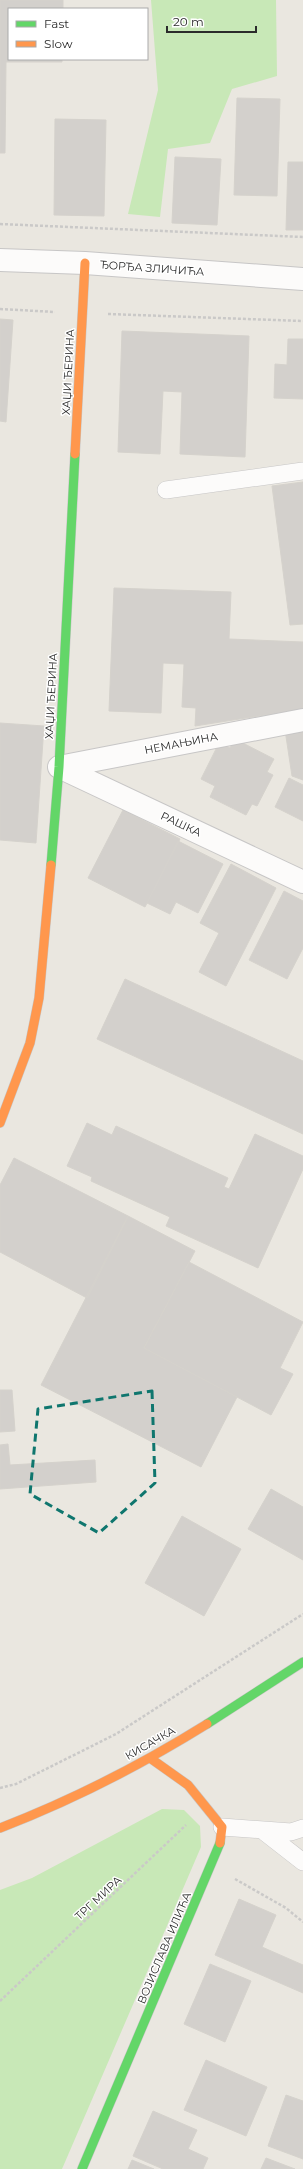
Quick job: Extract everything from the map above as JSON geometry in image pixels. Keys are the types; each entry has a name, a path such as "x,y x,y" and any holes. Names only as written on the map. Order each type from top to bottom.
{"street":[{"name":"ЂОРЂА ЗЛИЧИЋА","path":"0,260 85,263 303,279"},
{"name":"ХАЏИ ЂЕРИНА","path":"0,1123 30,1043 39,998 59,767 85,263"},
{"name":"НЕМАЊИНА","path":"59,767 303,720"},
{"name":"РАШКА","path":"59,767 303,882"},
{"name":"КИСАЧКА","path":"0,1828 29,1818 150,1758 303,1662"},
{"path":"150,1758 188,1785 207,1806 222,1827"},
{"name":"ВОЈИСЛАВА ИЛИЋА","path":"82,2169 212,1866 219,1848 222,1827"}],"lane":[{"path":"166,490 303,471"},
{"path":"222,1827 291,1832 303,1828"},
{"path":"262,1830 303,1862"}],"path":[{"path":"0,224 303,237"},
{"path":"0,309 303,321"},
{"path":"0,1788 16,1784 116,1734 303,1614"},
{"name":"ТРГ МИРА","path":"0,2001 207,1806"},
{"path":"212,1866 286,1908 303,1922"}],"highlighted area":[{"path":"152,1391 155,1483 99,1533 30,1494 38,1409"}],"green space":[{"path":"151,0 276,0 277,76 232,89 210,143 168,149 160,217 128,214 158,90"},
{"path":"162,1809 184,1810 200,1826 201,1847 62,2169 0,2169 0,1890 32,1878"}],"building":[{"path":"0,0 63,0 63,8 8,8 8,60 62,60 62,62 6,62 5,153 0,153"},
{"path":"237,98 280,99 277,196 234,195"},
{"path":"55,119 106,120 104,216 54,215"},
{"path":"175,157 221,159 217,225 172,223"},
{"path":"288,162 303,162 303,230 286,230"},
{"path":"0,319 13,320 6,422 0,421"},
{"path":"122,331 249,336 245,457 180,454 182,392 163,391 160,454 118,452"},
{"path":"288,339 303,339 303,399 274,398 275,364 287,365"},
{"path":"303,482 303,624 290,625 272,486"},
{"path":"114,588 231,592 229,639 303,642 303,709 195,726 196,708 182,707 184,664 163,663 161,713 109,711"},
{"path":"0,723 44,726 36,843 0,840"},
{"path":"303,727 303,780 292,776 285,730"},
{"path":"235,739 274,759 267,772 273,775 257,806 252,804 246,815 210,797 215,786 201,779 219,743 230,748"},
{"path":"289,778 303,785 303,821 275,807"},
{"path":"123,810 180,839 145,907 88,878"},
{"path":"178,841 223,864 198,913 176,902 170,914 147,903"},
{"path":"231,864 276,888 226,986 199,972 219,933 200,923"},
{"path":"284,891 303,901 303,948 287,979 249,960"},
{"path":"125,979 303,1061 303,1134 97,1039"},
{"path":"87,1123 112,1135 116,1126 228,1178 224,1187 229,1189 255,1134 303,1156 303,1169 258,1268 166,1226 170,1217 91,1181 92,1177 67,1166"},
{"path":"14,1158 128,1216 87,1298 0,1252 0,1185"},
{"path":"128,1216 195,1251 144,1348 237,1397 201,1467 41,1385"},
{"path":"189,1262 303,1322 280,1368 293,1374 271,1415 144,1348"},
{"path":"0,1390 12,1390 15,1431 0,1432"},
{"path":"8,1444 10,1465 95,1460 96,1482 0,1489 0,1445"},
{"path":"271,1489 303,1507 303,1560 248,1529"},
{"path":"182,1516 241,1549 204,1616 145,1583"},
{"path":"239,1899 276,1915 262,1947 303,1965 303,1993 215,1955"},
{"path":"210,1964 251,1981 225,2042 184,2024"},
{"path":"206,2060 267,2087 246,2136 184,2110"},
{"path":"286,2095 303,2101 303,2159 268,2146"},
{"path":"153,2111 197,2130 188,2149 208,2158 203,2169 163,2169 133,2156"},
{"path":"266,2158 295,2169 261,2169"},
{"path":"132,2160 154,2169 128,2169"}],"traffic: fast":[{"path":"51,865 59,767 75,454"},
{"path":"207,1724 303,1662"},
{"path":"82,2169 220,1843"}],"traffic: slow":[{"path":"75,454 85,263"},
{"path":"0,1123 30,1043 39,998 51,865"},
{"path":"0,1828 54,1806 132,1768 207,1724"},
{"path":"150,1758 188,1785 222,1827 220,1843"}]}
